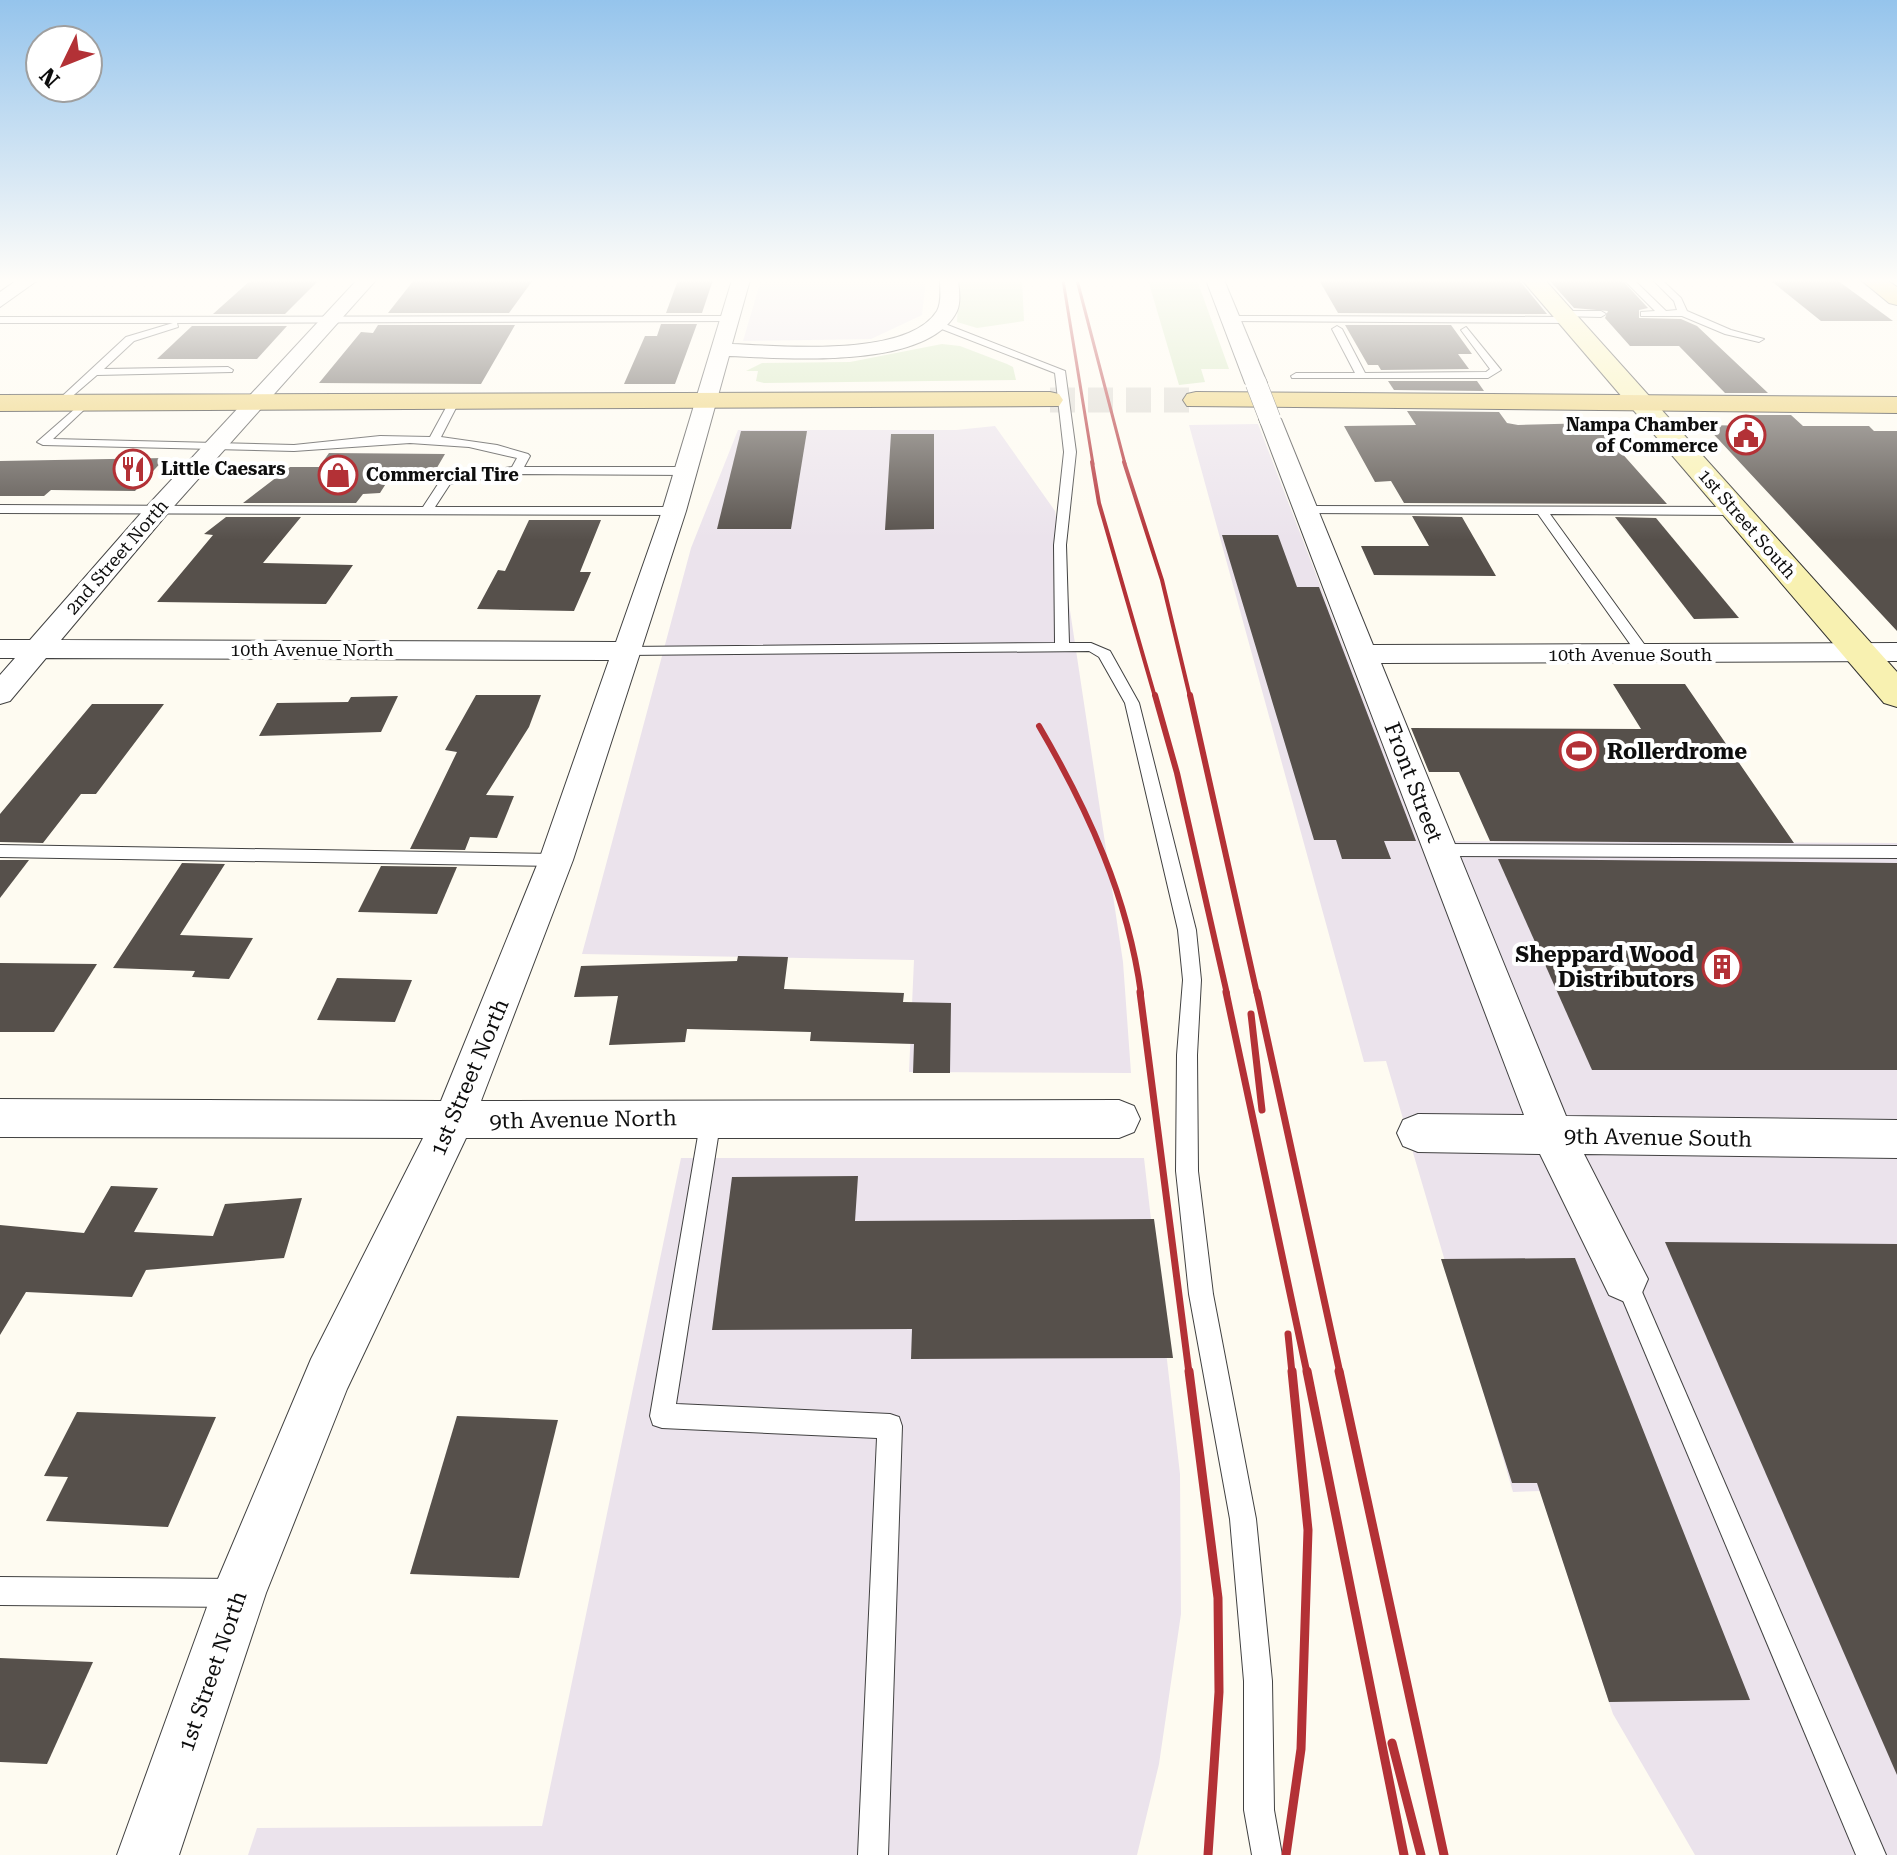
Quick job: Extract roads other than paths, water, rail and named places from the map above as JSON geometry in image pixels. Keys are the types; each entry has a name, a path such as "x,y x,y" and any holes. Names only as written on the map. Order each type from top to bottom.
{"main road":[{"path":"3,405 1050,400"},
{"path":"1196,400 1897,405"}],"street":[{"name":"2nd Street North","path":"0,694 158,509 291,367"},
{"name":"1st Street North","path":"148,1855 239,1593 328,1376 453,1121 556,860 687,471 716,367"},
{"name":"Front Street","path":"1250,367 1553,1136 1625,1279"},
{"name":"1st Street South","path":"1609,367 1897,695"},
{"name":"10th Avenue North","path":"0,649 625,651"},
{"name":"10th Avenue South","path":"1364,654 1897,652"},
{"name":"9th Avenue North","path":"0,1118 453,1121 1119,1119"},
{"name":"9th Avenue South","path":"1418,1133 1897,1139"}],"lane":[{"path":"100,367 43,442 294,448 331,443 433,442 501,449 524,456 516,470"},
{"path":"1048,367 1060,371 1070,452 1060,545 1062,648"},
{"path":"1357,367 1362,376"},
{"path":"1296,376 1488,375 1496,370 1493,367"},
{"path":"94,372 228,370"},
{"path":"433,442 454,402"},
{"path":"427,510 446,481 516,470 687,471"},
{"path":"0,509 674,511"},
{"path":"1305,510 1735,511"},
{"path":"1541,510 1645,655"},
{"path":"625,651 1091,647 1105,654 1132,703 1187,930 1192,980 1187,1055 1187,1171 1201,1294 1243,1519 1258,1681 1259,1810 1267,1855"},
{"path":"1441,850 1897,852"},
{"path":"0,851 556,860"},
{"path":"711,1118 662,1416 890,1426 873,1855"},
{"path":"1625,1279 1871,1855"},
{"path":"0,1591 239,1593"}],"tunnel":[{"path":"1050,400 1196,400"}],"railway":[{"path":"1077,367 1093,464"},
{"path":"1100,367 1125,464"},
{"path":"1092,462 1099,503 1155,697"},
{"path":"1124,462 1162,580 1190,697"},
{"path":"1155,695 1177,773 1227,994"},
{"path":"1190,695 1257,994"},
{"path":"1039,726 1074,790 1104,855 1126,923 1141,994"},
{"path":"1140,992 1189,1373"},
{"path":"1226,992 1307,1373"},
{"path":"1257,992 1340,1373"},
{"path":"1251,1014 1262,1110"},
{"path":"1288,1334 1292,1373"},
{"path":"1189,1371 1218,1598 1219,1692 1208,1855"},
{"path":"1286,1855 1301,1749 1308,1530 1292,1371"},
{"path":"1307,1371 1404,1855"},
{"path":"1339,1371 1444,1855"},
{"path":"1392,1743 1421,1855"}],"place":[{"name":"Nampa Chamber of Commerce","path":"1746,435"},
{"name":"Little Caesars","path":"133,469"},
{"name":"Commercial Tire","path":"338,475"},
{"name":"Rollerdrome","path":"1579,751"},
{"name":"Sheppard Wood Distributors","path":"1722,967"}]}
